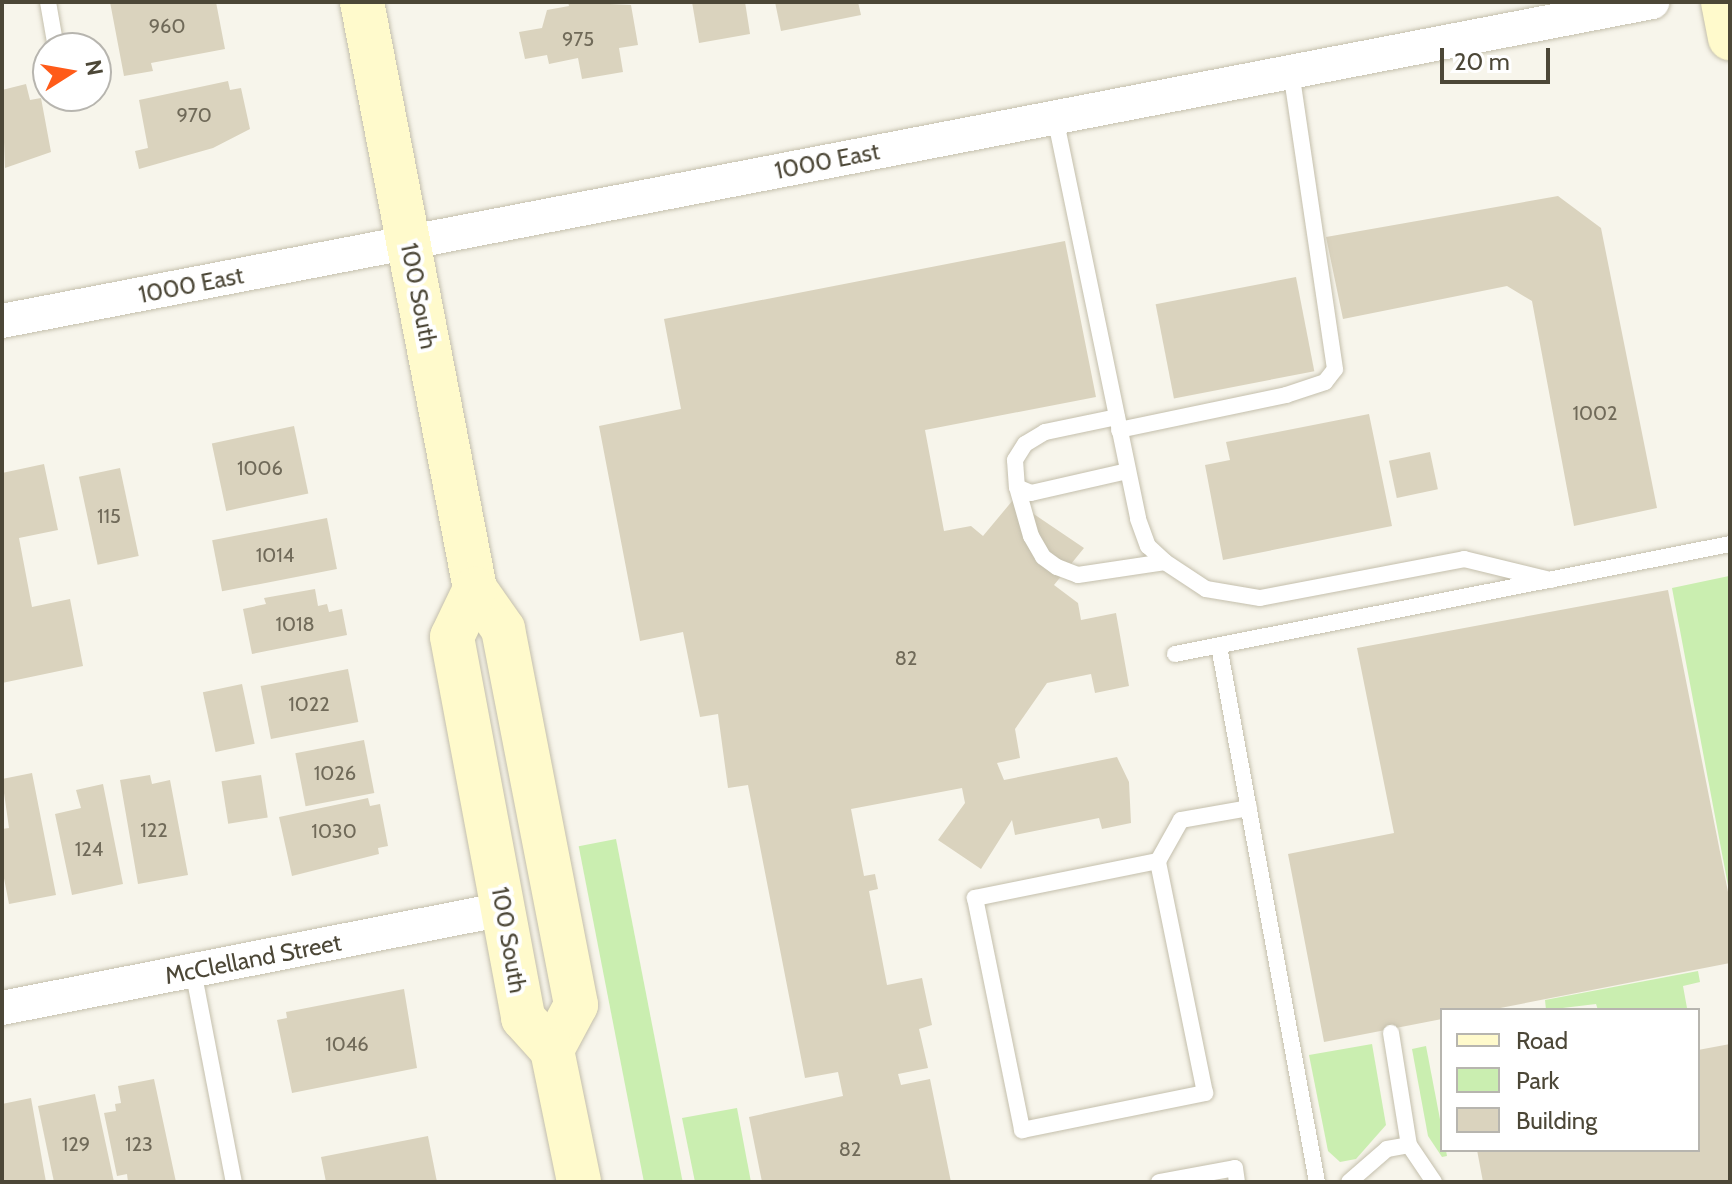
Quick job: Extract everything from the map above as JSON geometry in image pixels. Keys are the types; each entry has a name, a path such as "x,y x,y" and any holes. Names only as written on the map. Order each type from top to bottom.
{"main road":[{"name":"100 South","path":"362,2 475,589 503,629 576,1005 552,1050 523,1018 452,637 475,589"},
{"path":"1723,2 1730,38"},
{"path":"552,1050 579,1182"}],"street":[{"name":"1000 East","path":"2,321 1652,2"},
{"name":"McClelland Street","path":"2,1008 504,909"}],"lane":[{"path":"48,2 53,32"},
{"path":"1165,562 1078,575 1057,567 1043,557 1031,536 1017,487 1015,460 1025,444 1045,432 1118,424 1286,395 1325,382 1335,369 1291,72"},
{"path":"1055,117 1128,471 1148,546 1165,562 1206,589 1260,598 1464,559 1550,580"},
{"path":"1017,487 1031,493 1128,471"},
{"path":"1175,654 1730,544"},
{"path":"1219,646 1317,1182"},
{"path":"1158,861 975,898 1022,1130 1205,1093 1158,861 1181,820 1249,808"},
{"path":"193,970 234,1182"},
{"path":"1391,1033 1409,1145 1434,1182"},
{"path":"1349,1182 1387,1149 1409,1145"},
{"path":"1159,1182 1235,1168 1237,1182"}],"green space":[{"path":"1729,576 1730,579 1730,896 1672,588"},
{"path":"616,839 683,1182 644,1182 579,846"},
{"path":"1698,971 1700,982 1683,986 1687,1008 1597,1008 1596,1004 1546,1008 1545,1000"},
{"path":"1372,1044 1386,1125 1356,1159 1340,1162 1328,1151 1309,1055"},
{"path":"1426,1046 1440,1119 1440,1152 1446,1152 1447,1156 1442,1157 1428,1136 1412,1049"},
{"path":"737,1108 751,1182 695,1182 682,1118"}],"building":[{"path":"110,2 216,2 225,49 151,63 153,71 124,76"},
{"path":"568,2 631,5 638,45 619,48 623,72 582,79 578,58 549,64 547,55 525,59 519,32 542,28 547,10 569,6"},
{"path":"692,2 745,2 750,34 699,43"},
{"path":"775,2 858,2 861,15 781,31"},
{"path":"228,81 230,90 241,88 250,129 213,148 139,169 135,151 148,148 139,100"},
{"path":"26,84 32,100 32,112 44,112 51,152 5,168 2,90"},
{"path":"1558,196 1601,228 1657,508 1574,526 1532,301 1507,286 1343,319 1326,237"},
{"path":"1065,241 1096,397 925,430 944,531 971,526 983,536 1013,500 1084,548 1054,585 1078,603 1081,620 1116,613 1129,686 1095,693 1091,674 1047,683 1015,729 1020,758 997,763 1004,780 1117,757 1129,782 1131,823 1102,829 1099,818 1015,835 1012,820 981,869 938,840 965,803 962,788 851,809 864,876 875,874 878,889 869,891 887,985 922,978 932,1025 919,1029 928,1068 898,1074 901,1085 930,1079 951,1182 762,1182 749,1117 843,1096 838,1072 805,1078 748,785 728,788 718,714 700,717 683,632 640,641 599,426 681,409 664,319"},
{"path":"1296,277 1314,371 1174,399 1156,304"},
{"path":"1369,414 1392,526 1223,560 1205,465 1230,460 1226,442"},
{"path":"294,426 308,493 226,511 212,443"},
{"path":"1430,452 1438,489 1397,498 1389,461"},
{"path":"44,464 58,530 19,538 32,607 70,599 83,666 2,683 2,473"},
{"path":"120,468 139,556 98,565 79,477"},
{"path":"327,518 337,569 222,591 212,540"},
{"path":"315,589 318,606 327,604 329,612 342,609 347,635 252,654 243,609 266,604 264,598"},
{"path":"1668,590 1730,902 1730,963 1500,1008 1440,1008 1440,1019 1324,1042 1288,854 1394,833 1357,648"},
{"path":"348,669 358,722 271,739 261,686"},
{"path":"242,684 255,744 216,752 203,692"},
{"path":"364,740 374,793 306,806 295,753"},
{"path":"32,773 56,895 9,904 2,868 2,829 9,828 2,779"},
{"path":"150,775 152,784 170,780 188,875 138,884 120,780"},
{"path":"261,775 268,817 228,824 221,781"},
{"path":"103,784 123,884 72,895 55,814 81,808 76,790"},
{"path":"368,798 370,806 380,804 388,846 378,848 379,854 292,876 279,817"},
{"path":"404,989 417,1068 292,1093 277,1020 287,1018 286,1012"},
{"path":"1730,1044 1730,1182 1483,1182 1477,1152 1700,1152 1700,1050"},
{"path":"154,1079 176,1182 128,1182 127,1174 117,1176 104,1113 116,1111 115,1104 121,1103 118,1086"},
{"path":"95,1094 114,1182 54,1182 38,1106"},
{"path":"31,1098 46,1182 2,1182 2,1104"},
{"path":"428,1136 437,1182 326,1182 321,1157"}]}
